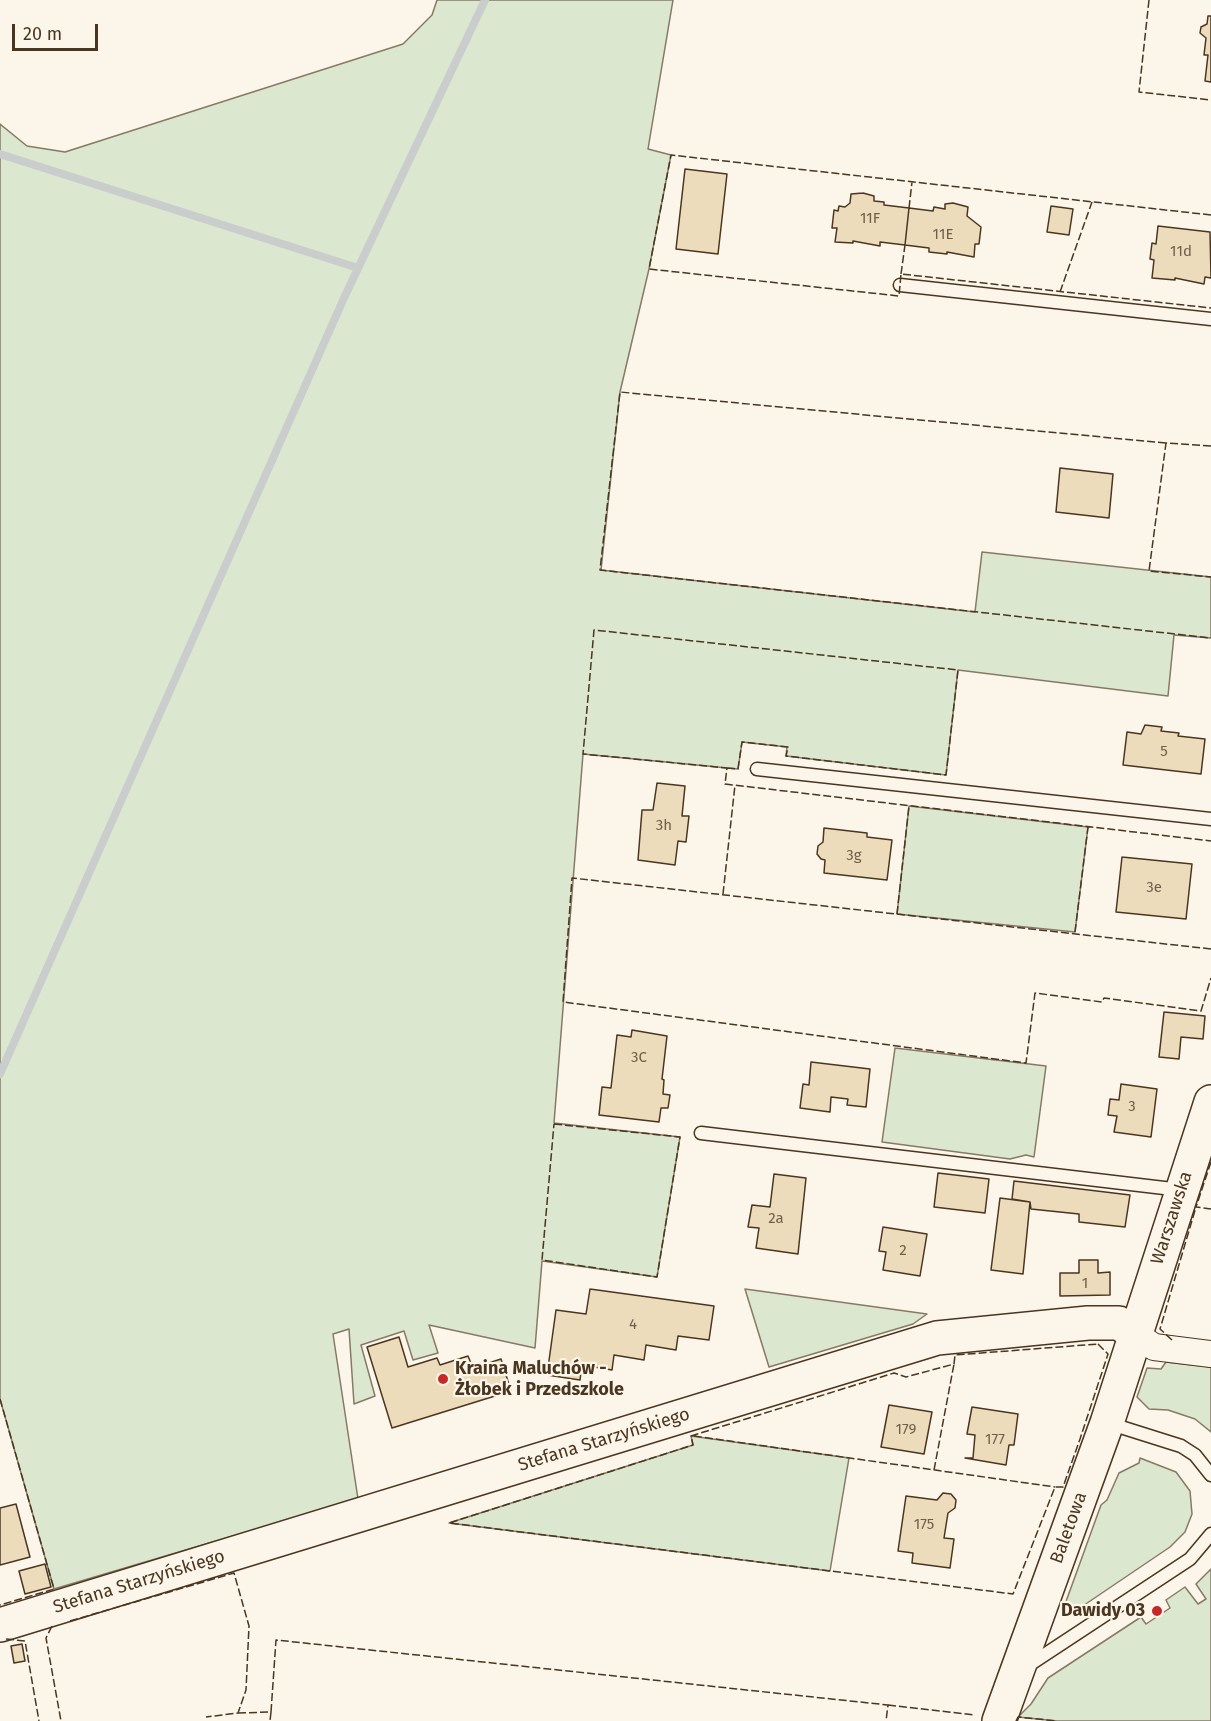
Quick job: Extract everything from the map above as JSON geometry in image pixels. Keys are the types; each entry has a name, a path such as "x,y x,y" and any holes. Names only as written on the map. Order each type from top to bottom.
{"street":[{"name":"Warszawska","path":"1135,1334 1211,1102"},
{"name":"Stefana Starzyńskiego","path":"0,1625 938,1338 1088,1323 1119,1323 1154,1347 1211,1354"},
{"name":"Baletowa","path":"999,1721 1107,1423 1135,1334"}],"lane":[{"path":"900,285 1211,318"},
{"path":"757,769 1211,819"},
{"path":"701,1133 1182,1190"},
{"path":"1107,1423 1181,1446 1195,1455 1211,1475"},
{"path":"1015,1674 1190,1559 1211,1534"}],"green space":[{"path":"437,0 673,0 648,149 671,155 649,269 620,392 601,570 975,612 982,552 1211,577 1211,638 1174,635 1168,696 958,670 946,775 786,756 787,747 742,742 738,769 583,754 554,1123 680,1137 657,1277 542,1261 535,1348 429,1325 438,1353 413,1360 404,1331 361,1345 375,1396 354,1404 349,1329 333,1334 358,1499 54,1589 0,1399 0,124 27,146 65,152 403,44 432,15"},
{"path":"909,806 1088,827 1075,932 897,914"},
{"path":"895,1048 1046,1066 1034,1157 1026,1155 1010,1159 882,1142"},
{"path":"745,1289 927,1314 913,1324 769,1367"},
{"path":"1166,1362 1211,1367 1211,1432 1195,1419 1168,1410 1149,1409 1137,1397 1147,1368 1161,1369"},
{"path":"691,1436 849,1458 830,1571 449,1523 693,1445"},
{"path":"1140,1458 1176,1472 1190,1491 1192,1514 1185,1532 1170,1547 1068,1616 1064,1607 1101,1505 1107,1500 1119,1473 1139,1463"},
{"path":"1211,1569 1211,1721 1057,1721 1018,1717 1031,1704 1048,1678 1141,1617 1146,1624 1170,1608 1166,1600 1185,1587 1198,1604 1206,1599 1196,1584"}],"building":[{"path":"1208,16 1211,16 1211,82 1205,81 1208,55 1204,55 1206,38 1200,33 1201,27 1207,24"},
{"path":"685,169 727,174 718,254 676,249"},
{"path":"863,193 874,196 874,201 884,202 884,205 909,208 905,245 880,242 880,246 853,241 853,243 835,242 837,228 832,228 834,210 838,211 839,206 845,207 850,203 851,194"},
{"path":"953,203 968,207 967,216 981,227 979,244 975,244 974,257 947,252 947,254 929,252 929,248 905,245 909,208 933,211 934,207 945,209 945,204"},
{"path":"1051,206 1073,209 1069,235 1047,232"},
{"path":"1158,226 1210,232 1211,278 1205,277 1204,284 1175,278 1175,280 1152,278 1154,260 1150,259 1152,243 1156,244"},
{"path":"1060,468 1113,474 1109,518 1056,512"},
{"path":"1145,725 1162,727 1161,731 1179,733 1178,736 1205,739 1201,774 1123,765 1127,732 1141,734"},
{"path":"657,783 685,786 682,816 689,816 686,842 678,841 675,865 638,860 642,810 653,810"},
{"path":"824,828 867,833 867,837 892,840 887,880 824,873 825,860 817,854 818,846 823,842"},
{"path":"1122,857 1192,864 1186,919 1116,912"},
{"path":"1164,1012 1205,1016 1203,1039 1181,1037 1179,1059 1159,1057"},
{"path":"632,1030 667,1036 662,1079 664,1080 663,1094 670,1095 668,1108 661,1108 659,1122 599,1115 602,1087 611,1088 617,1035 631,1037"},
{"path":"811,1062 870,1069 866,1107 847,1105 848,1099 831,1097 830,1112 800,1108 803,1084 809,1085"},
{"path":"1121,1084 1157,1089 1151,1137 1114,1132 1117,1116 1108,1115 1110,1099 1119,1100"},
{"path":"938,1173 989,1179 985,1213 934,1207"},
{"path":"774,1174 806,1178 798,1254 756,1248 759,1228 748,1227 752,1205 770,1207"},
{"path":"1014,1181 1130,1195 1125,1227 1079,1222 1079,1214 1031,1209 1030,1202 1012,1199"},
{"path":"1000,1198 1030,1202 1023,1274 991,1270"},
{"path":"883,1227 927,1234 920,1276 883,1270 886,1252 879,1251"},
{"path":"1079,1260 1098,1260 1098,1273 1110,1272 1110,1295 1060,1296 1060,1273 1079,1273"},
{"path":"590,1289 714,1306 709,1340 678,1336 676,1350 646,1345 644,1360 614,1355 612,1370 582,1365 580,1380 547,1375 556,1310 586,1314"},
{"name":"Kraina Maluchów - Żłobek i Przedszkole","path":"399,1337 408,1367 437,1358 440,1365 468,1356 473,1368 501,1359 511,1391 392,1428 367,1347"},
{"path":"889,1405 932,1412 924,1454 881,1447"},
{"path":"972,1407 1018,1414 1014,1445 1009,1445 1006,1465 965,1458 973,1458 975,1435 967,1434"},
{"path":"943,1493 951,1494 956,1500 955,1508 948,1513 944,1538 954,1539 950,1568 912,1563 913,1553 898,1551 906,1496 937,1500"},
{"path":"16,1504 30,1557 0,1565 0,1508"},
{"path":"45,1564 51,1587 25,1594 19,1571"},
{"path":"22,1644 25,1661 14,1663 11,1646"}],"waterway":[{"path":"0,1074 344,298 485,0"},
{"path":"0,154 358,268"}],"fence":[{"path":"1149,0 1139,92 1211,100"},
{"path":"1211,215 671,155 649,269 899,296 901,274 1211,308"},
{"path":"909,208 912,182"},
{"path":"1060,292 1092,202"},
{"path":"901,274 905,245"},
{"path":"1166,443 620,392 600,570 1211,638"},
{"path":"1211,446 1166,443 1149,571 1211,577"},
{"path":"727,768 738,769 742,742 788,747 786,756 946,775 958,670 594,630 583,754 727,768 725,784 1211,841"},
{"path":"723,894 735,785"},
{"path":"897,914 909,806"},
{"path":"1075,932 1088,827"},
{"path":"1211,949 572,878 563,1002 1026,1063 1035,993 1102,1002 1104,998 1201,1011 1211,978"},
{"path":"554,1124 680,1137 657,1277 542,1260 554,1124"},
{"path":"1211,1162 1196,1207 1211,1209"},
{"path":"1172,1340 1160,1329 1196,1207"},
{"path":"1098,1344 1108,1354 1080,1439 1063,1487 1055,1487 1013,1594 449,1523 693,1445 691,1436 894,1373 906,1377 954,1364 955,1355 1098,1344"},
{"path":"934,1470 954,1364"},
{"path":"0,1399 54,1589 0,1605"},
{"path":"694,1436 1055,1487"},
{"path":"70,1621 234,1573 249,1626 246,1690 238,1713 206,1717"},
{"path":"52,1626 46,1638 61,1721"},
{"path":"6,1639 25,1641 39,1721"},
{"path":"271,1712 276,1640 888,1705 886,1721"},
{"path":"888,1705 975,1715"},
{"path":"238,1713 271,1712 270,1721"},
{"path":"1016,1721 1018,1717 1057,1721"}],"place":[{"name":"Kraina Maluchów - Żłobek i Przedszkole","path":"443,1379"},
{"name":"Dawidy 03","path":"1157,1611"}]}
